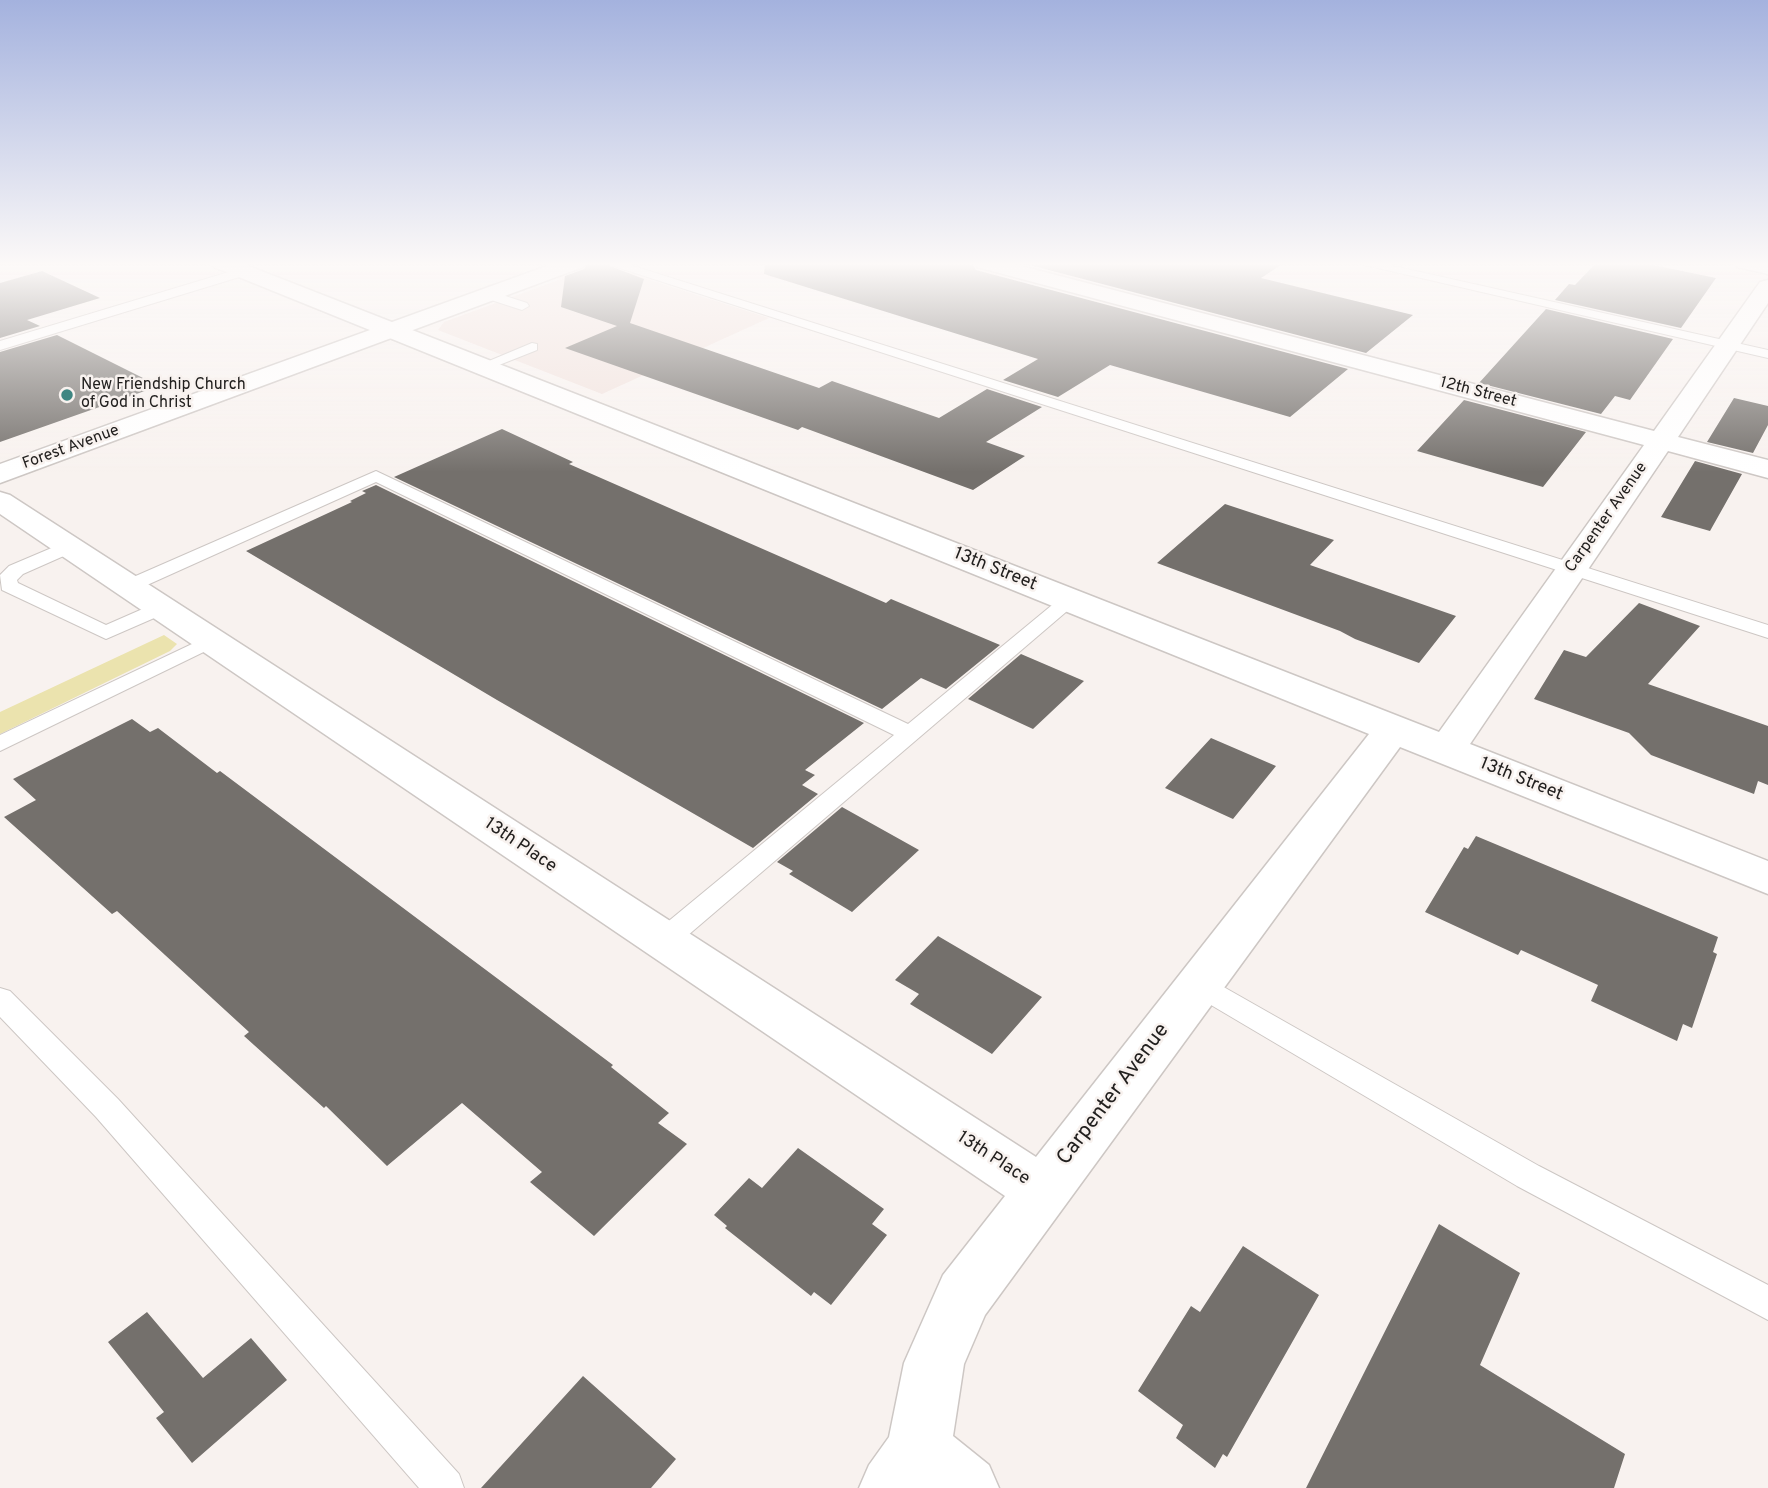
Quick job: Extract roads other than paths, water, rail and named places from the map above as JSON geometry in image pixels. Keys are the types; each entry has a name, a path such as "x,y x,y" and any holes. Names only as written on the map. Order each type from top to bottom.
{"street":[{"name":"Forest Avenue","path":"0,474 386,332"},
{"name":"13th Street","path":"399,332 1768,878"},
{"name":"12th Street","path":"1249,332 1768,469"},
{"name":"Carpenter Avenue","path":"1446,750 1736,332"},
{"name":"13th Place","path":"0,501 1041,1190"},
{"name":"Carpenter Avenue","path":"926,1475 934,1363 964,1295 1393,729"}],"lane":[{"path":"0,346 40,332"},
{"path":"829,332 1768,632"},
{"path":"1671,332 1768,354"},
{"path":"484,366 532,347"},
{"path":"68,547 16,570 7,579 9,586 106,633 145,597 376,476 910,734"},
{"path":"663,941 1070,600"},
{"path":"0,744 211,641"},
{"path":"1199,984 1528,1176 1768,1303"},
{"path":"0,999 107,1108 445,1488"}],"place":[{"name":"New Friendship Church of God in Christ","path":"67,395"}]}
